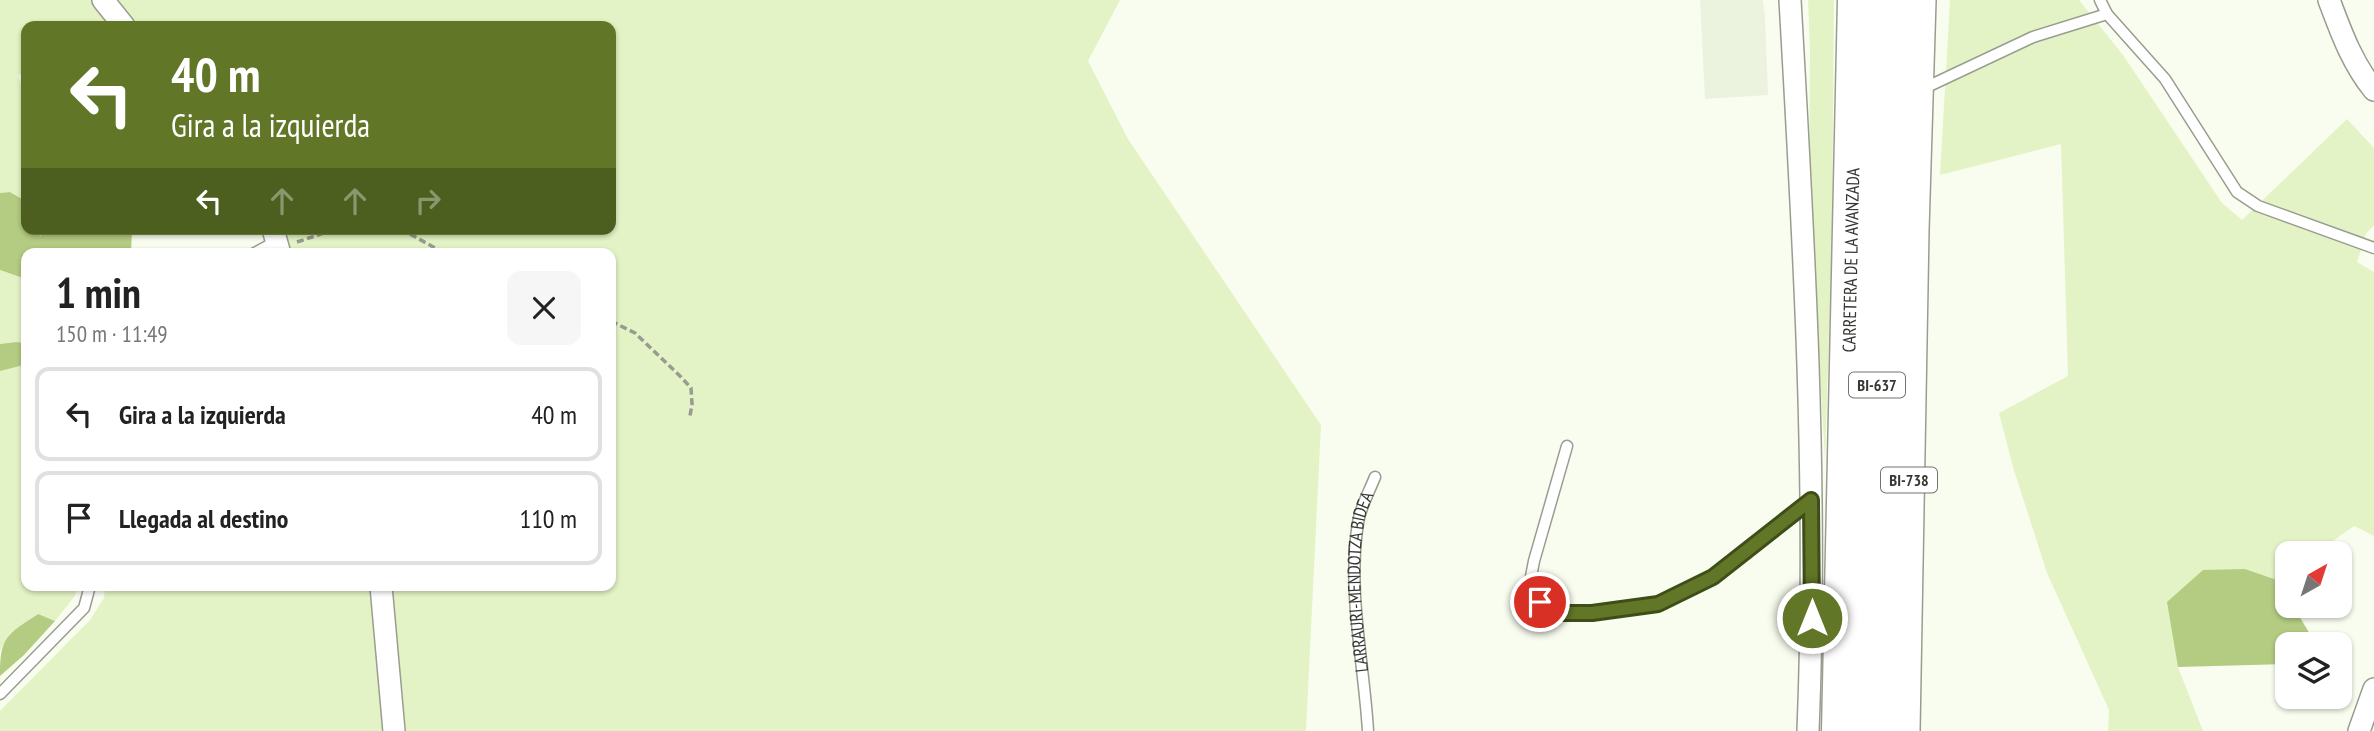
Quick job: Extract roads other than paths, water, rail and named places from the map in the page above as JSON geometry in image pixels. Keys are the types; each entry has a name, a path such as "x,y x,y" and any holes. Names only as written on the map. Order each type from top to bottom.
{"highway":[{"name":"CARRETERA DE LA AVANZADA","path":"1841,731 1857,0"},
{"name":"CARRETERA DE LA AVANZADA","path":"1872,731 1887,0"}],"main road":[{"path":"1849,0 1852,174"},
{"name":"BI-738","path":"1903,731 1919,0"},
{"path":"1912,230 1928,149 1939,0"}],"street":[{"path":"103,0 120,21"},
{"path":"1790,0 1810,417 1812,642 1808,731"},
{"path":"2329,0 2346,47 2374,90"},
{"path":"381,591 394,731"},
{"path":"2359,731 2374,689"}],"lane":[{"path":"2100,0 2107,14 2165,79 2237,192 2258,206 2374,248"},
{"path":"1931,85 2033,37 2107,14"},
{"path":"1567,446 1530,582 1540,602 1556,613 1592,613 1658,604 1713,577 1811,500"},
{"name":"LARRAURI-MENDOTZA BIDEA","path":"1368,731 1354,597 1358,521 1375,477"},
{"path":"0,694 84,608 89,591"}]}
